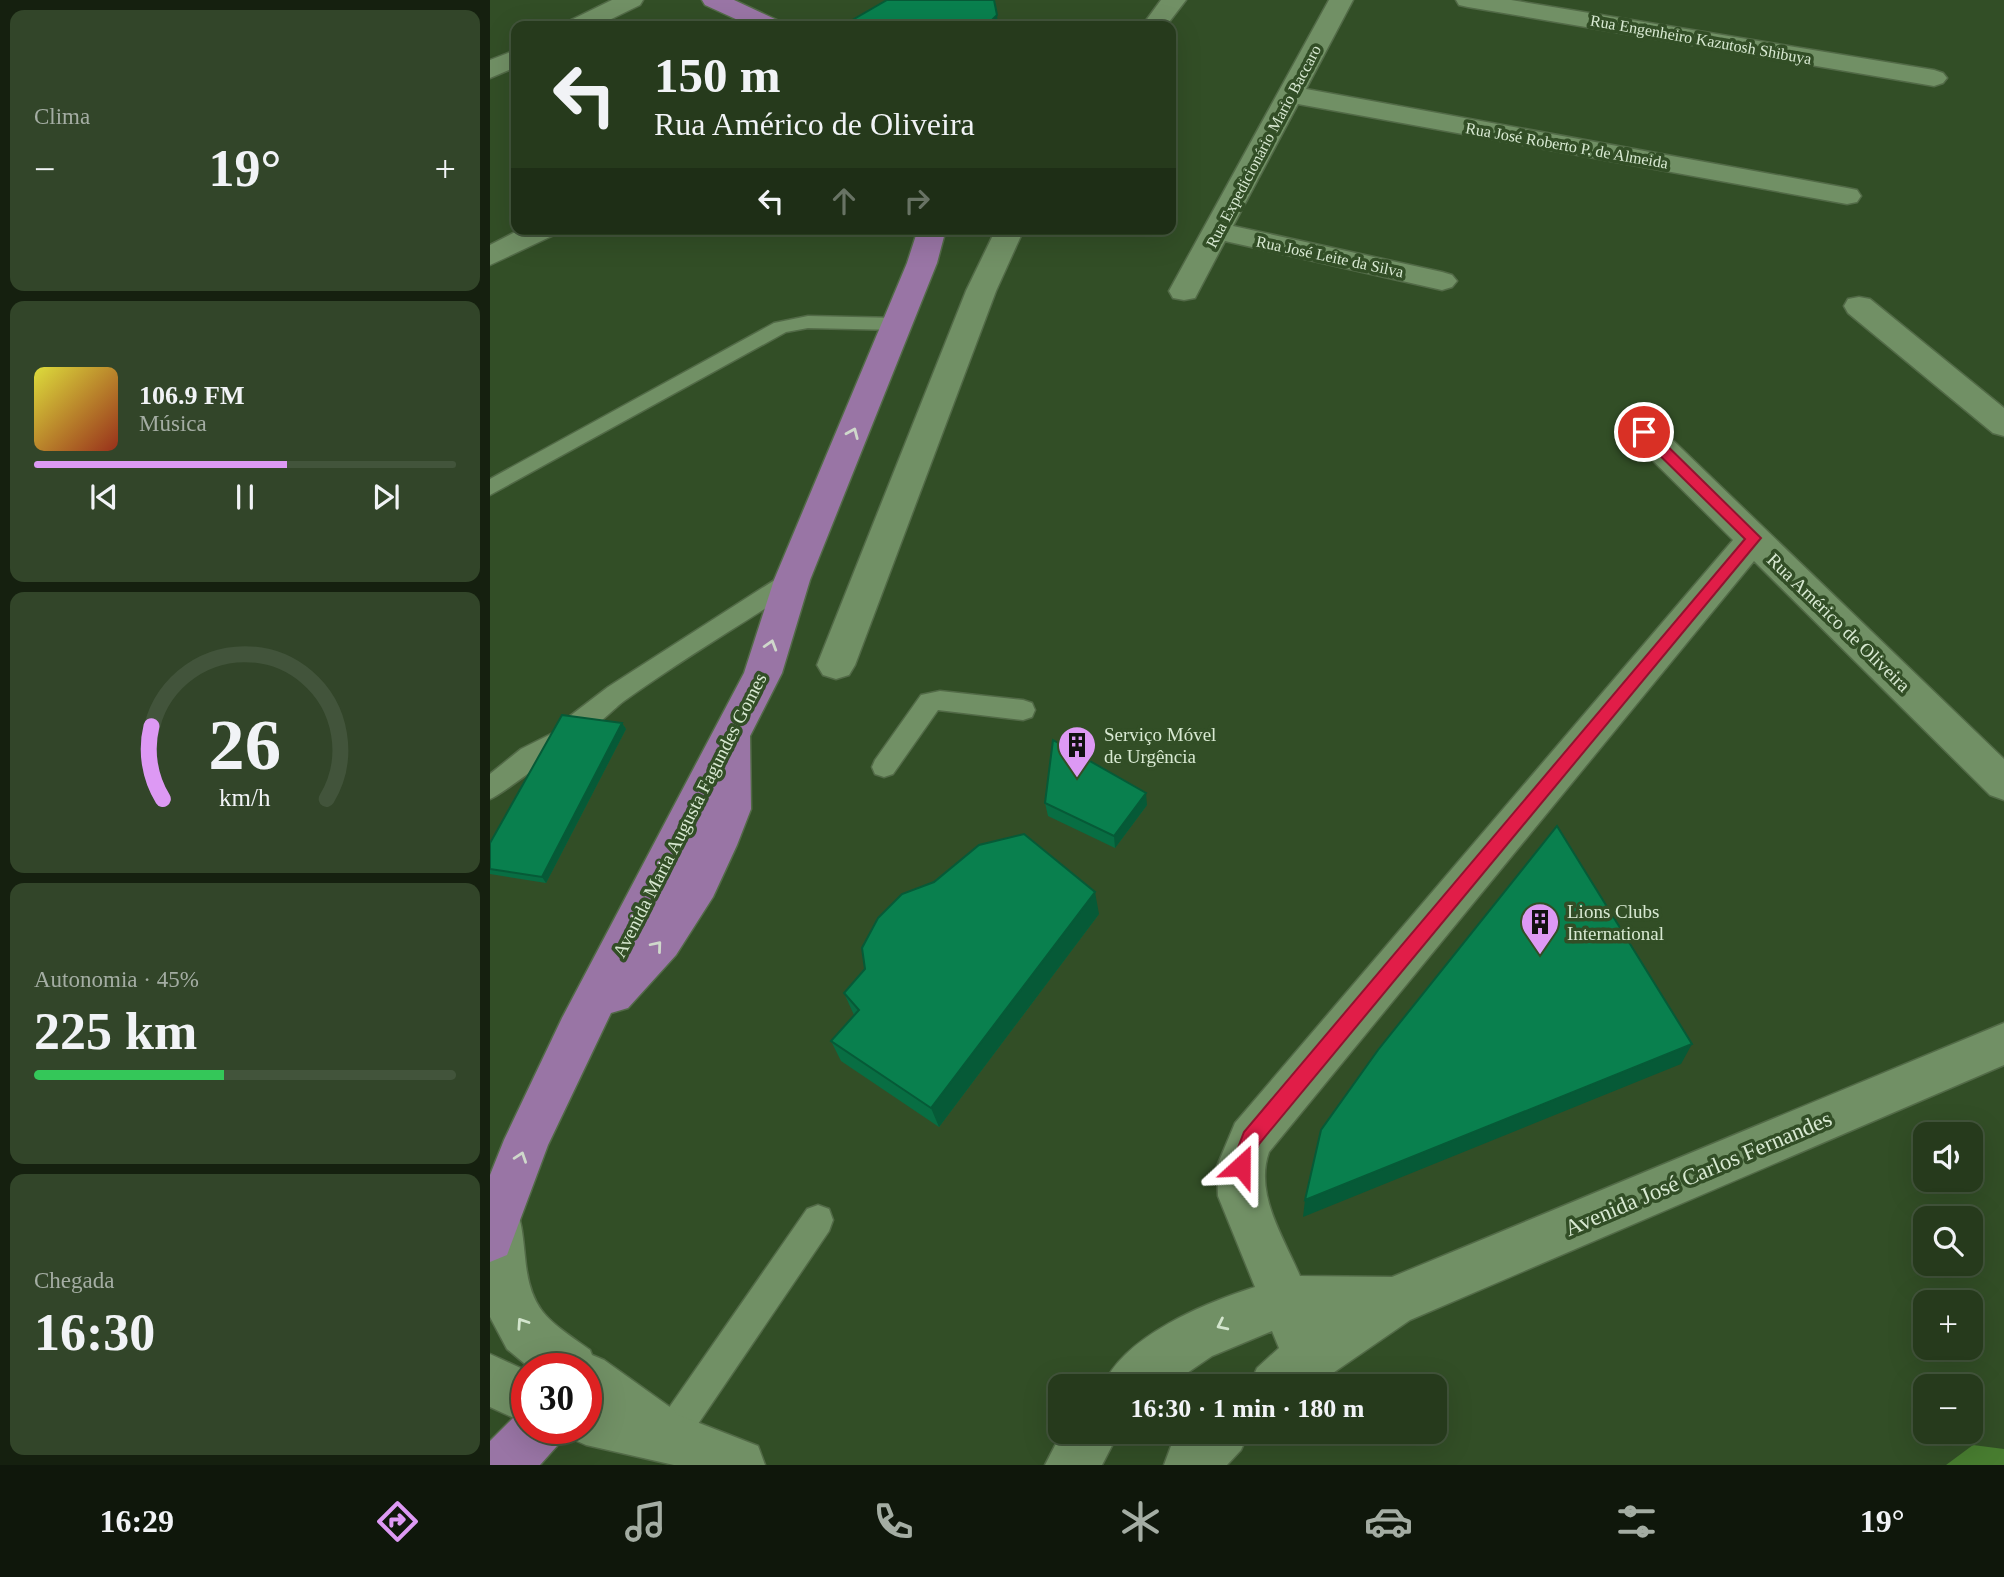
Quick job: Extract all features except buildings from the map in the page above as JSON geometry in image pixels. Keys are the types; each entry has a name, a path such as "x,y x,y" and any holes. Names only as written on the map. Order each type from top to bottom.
{"main road":[{"path":"714,0 759,21"},
{"name":"Avenida Maria Augusta Fagundes Gomes","path":"493,1228 527,1140 578,1032 661,942 698,884 731,809 732,732 763,673 792,580 898,324 930,235"},
{"path":"504,1465 524,1444"}],"street":[{"path":"588,21 631,0"},
{"path":"1158,21 1174,0"},
{"name":"Rua Expedicionário Mario Baccaro","path":"1184,291 1219,231 1288,94 1341,0"},
{"name":"Rua Engenheiro Kazutosh Shibuya","path":"1468,0 1934,78"},
{"name":"Rua José Roberto P. de Almeida","path":"1288,94 1847,196"},
{"name":"Rua José Leite da Silva","path":"1219,231 1442,281"},
{"path":"490,256 532,235"},
{"path":"836,665 981,291 1007,235"},
{"path":"1859,306 2004,425"},
{"name":"Rua Américo de Oliveira","path":"1644,432 2004,784"},
{"path":"1291,1371 1286,1301 1242,1196 1241,1166 1251,1139 1754,538"},
{"name":"Avenida José Carlos Fernandes","path":"1291,1371 1392,1302 2004,1044"},
{"path":"493,1228 500,1269 514,1312 525,1331 553,1353"},
{"name":"Avenida José Carlos Fernandes","path":"1143,1374 1161,1358 1194,1338 1239,1317 1286,1301 1392,1302"},
{"path":"490,1380 511,1390"},
{"path":"602,1389 669,1437"},
{"path":"602,1422 669,1437 739,1465"},
{"path":"1071,1465 1085,1444"},
{"path":"1190,1465 1211,1444"}],"lane":[{"path":"490,488 781,327 808,322 898,324"},
{"path":"579,723 616,694 792,580"},
{"path":"884,767 930,702 940,700 1023,710"},
{"path":"490,789 530,756 553,743"},
{"path":"669,1437 818,1220"}],"green space":[{"path":"1973,1445 2004,1449 2004,1465 1946,1465"}],"place":[{"name":"Serviço Móvel de Urgência","path":"1077,779"},
{"name":"Lions Clubs International","path":"1540,956"}],"route":[{"path":"1241,1166 1251,1139 1754,538 1644,432"}]}
